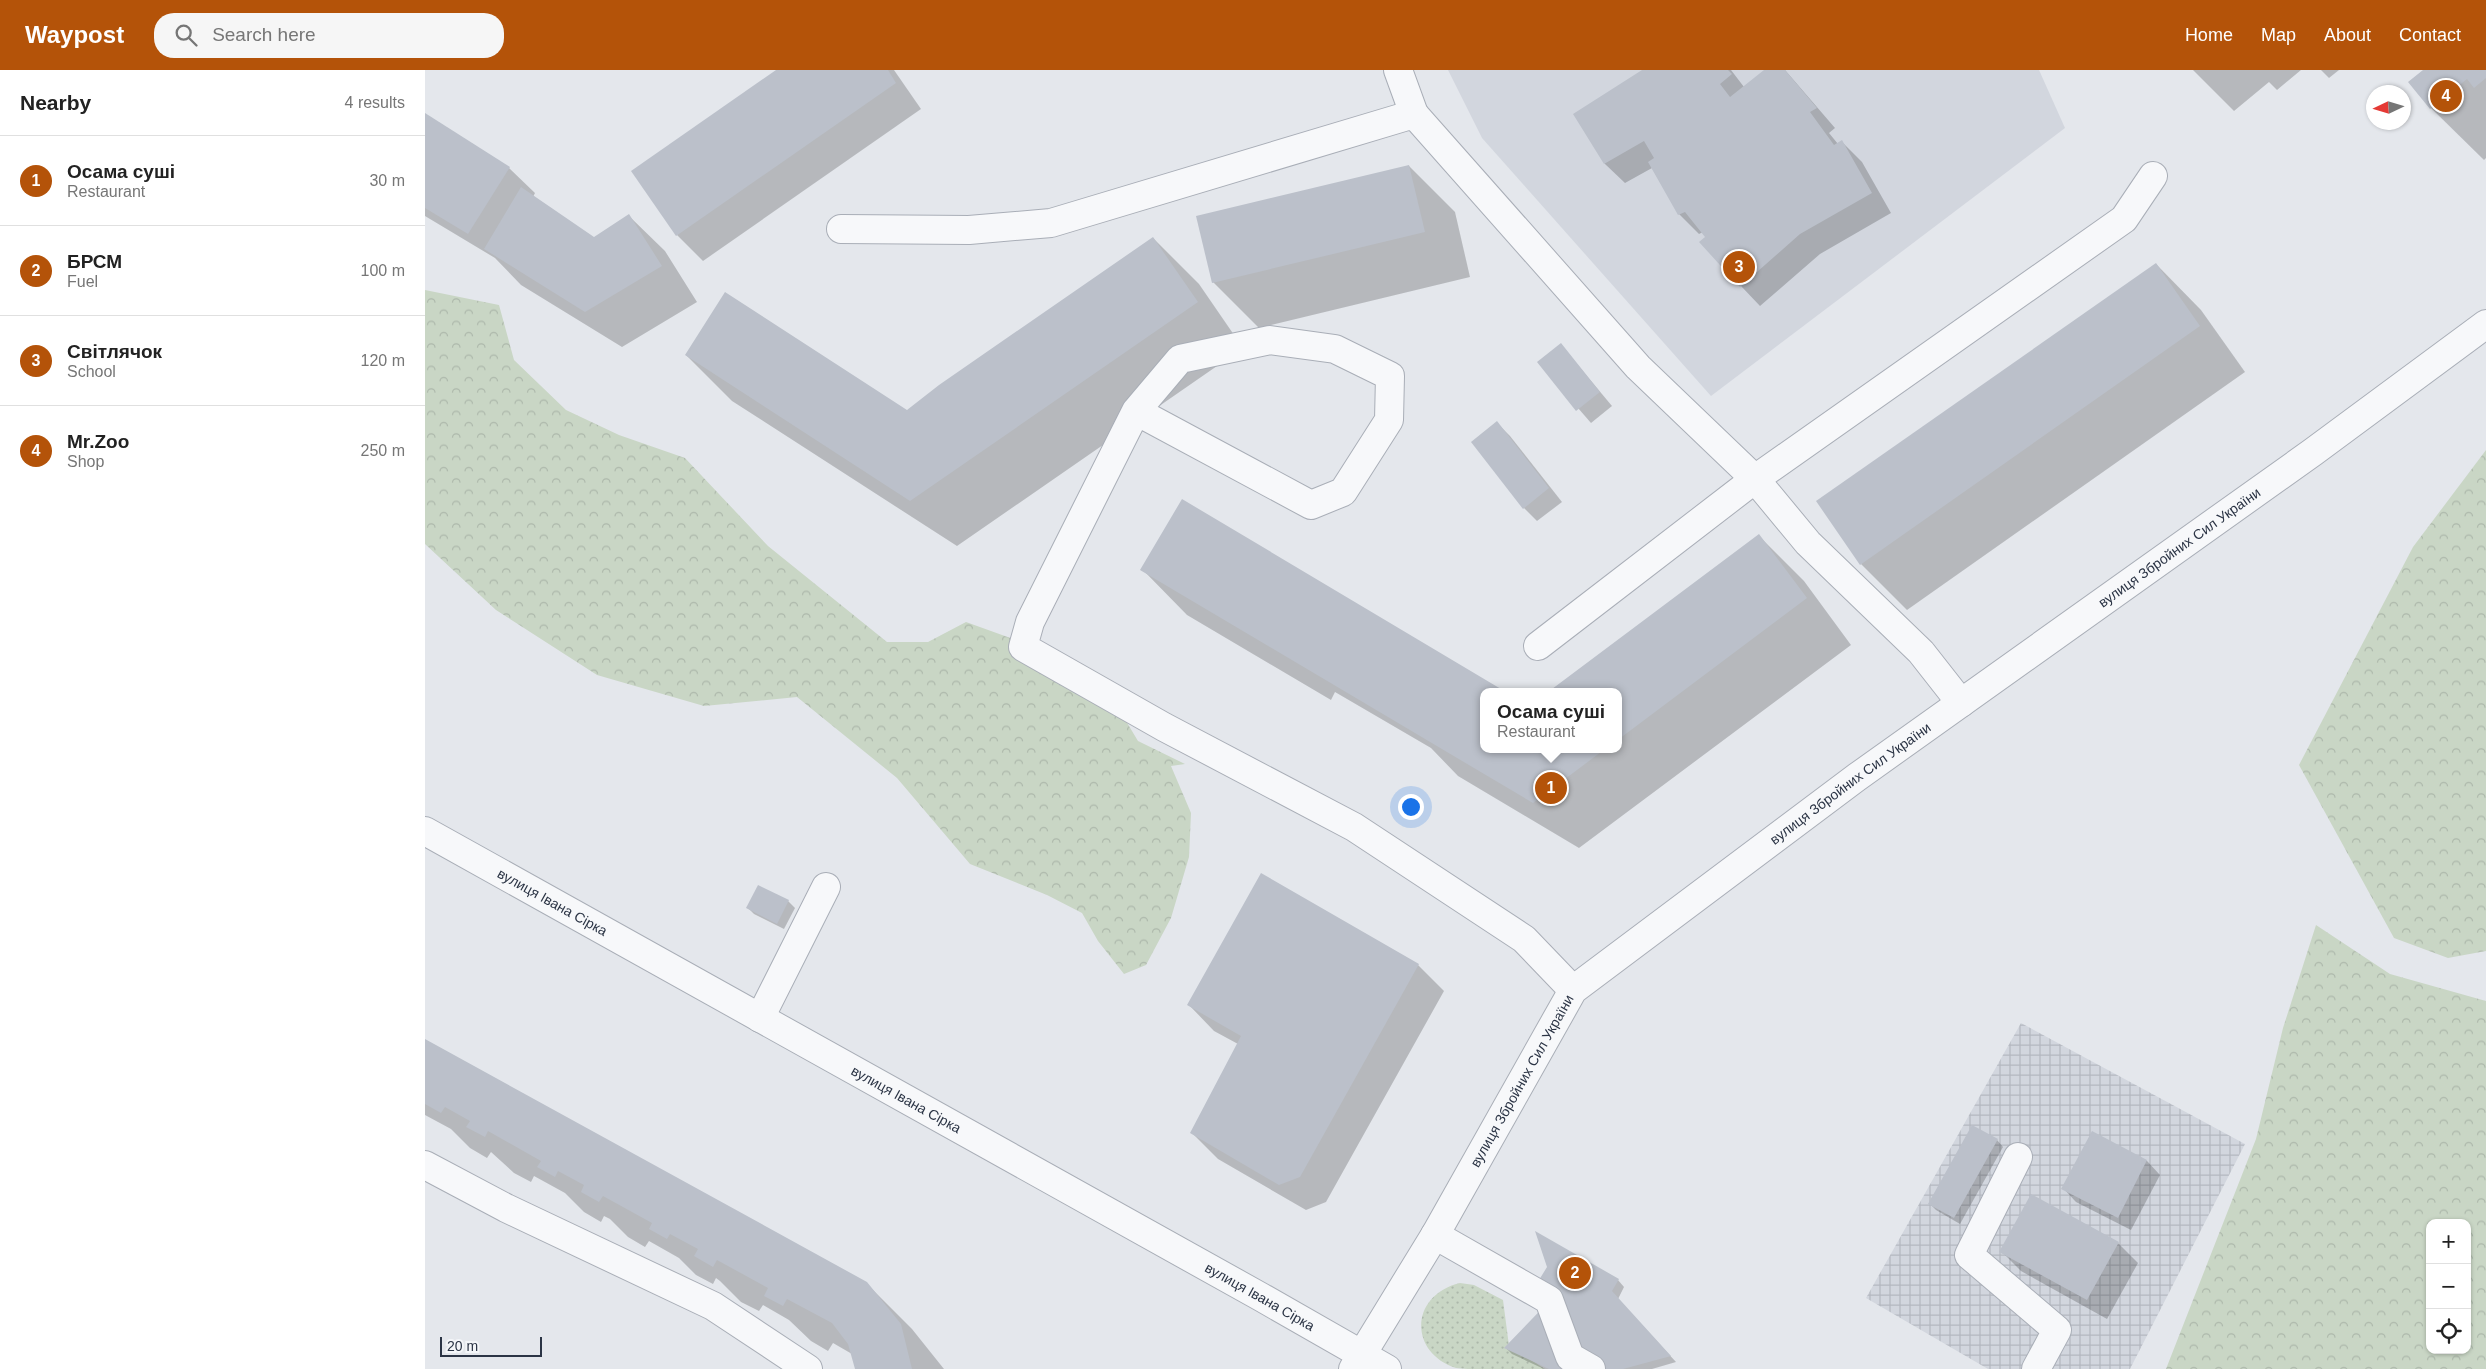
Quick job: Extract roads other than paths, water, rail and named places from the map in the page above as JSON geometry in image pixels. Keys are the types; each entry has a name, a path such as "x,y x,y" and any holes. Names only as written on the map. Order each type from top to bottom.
{"street":[{"path":"1398,70 1414,114 1638,367 1755,479 1808,543 1921,652 1961,703"},
{"path":"841,229 969,230 1051,223 1165,187 1414,114"},
{"path":"1538,646 1755,479 2124,219 2153,176"},
{"name":"вулиця Збройних Сил України","path":"1357,1362 1435,1235 1573,990 1714,882 2306,457 2486,324"},
{"path":"1136,411 1311,506 1343,492 1389,420 1390,376 1335,349 1270,340 1179,359 1136,411 1030,622 1023,647 1164,726 1354,827 1524,939 1573,990"},
{"name":"вулиця Івана Сірка","path":"425,831 1261,1297 1357,1362 1387,1369"},
{"path":"759,1018 826,887"},
{"path":"2018,1157 1969,1254 2057,1330 2036,1369"},
{"path":"425,1165 506,1208 713,1306 808,1369"},
{"path":"1435,1235 1549,1300 1570,1357 1591,1369"}],"place":[{"name":"Mr.Zoo","path":"2446,96"},
{"name":"Світлячок","path":"1739,267"},
{"name":"Осама суші","path":"1551,788"},
{"name":"БРСМ","path":"1575,1273"}]}
